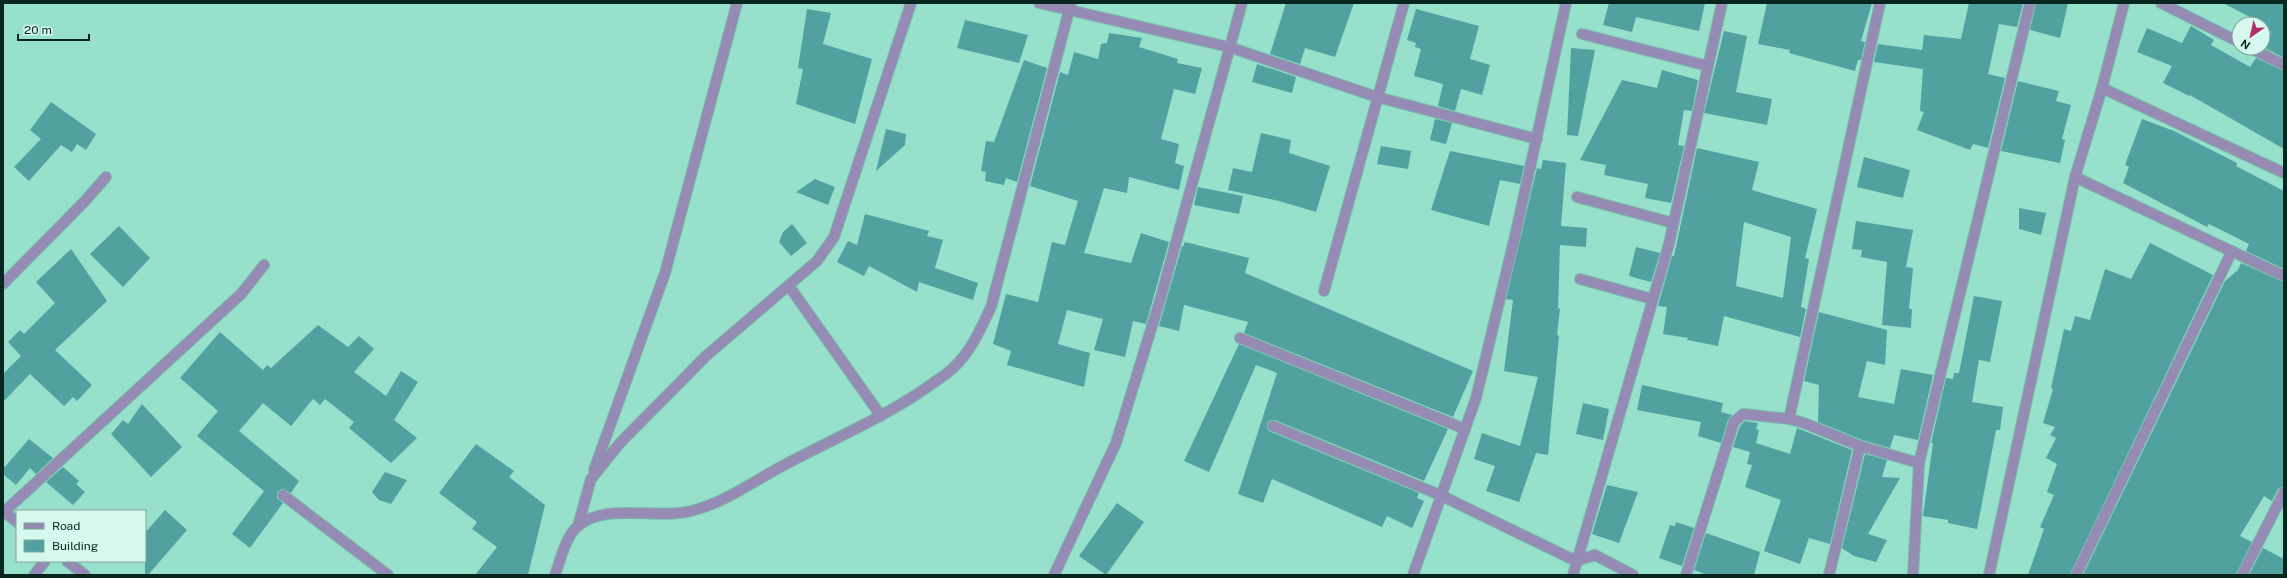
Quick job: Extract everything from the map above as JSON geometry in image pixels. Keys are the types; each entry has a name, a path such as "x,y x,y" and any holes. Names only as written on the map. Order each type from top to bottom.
{"street":[{"path":"555,575 568,539 578,526 591,479 665,273 737,3"},
{"path":"591,479 620,443 706,356 817,261 834,237 911,3"},
{"path":"1038,3 1069,7 1229,47 1377,97 1537,140"},
{"path":"1054,575 1116,443 1160,300 1242,3"},
{"path":"1324,291 1404,3"},
{"path":"1413,575 1440,495 1476,398 1537,140 1566,3"},
{"path":"1573,575 1673,223 1722,3"},
{"path":"1789,419 1880,3"},
{"path":"1913,575 1919,463 2030,3"},
{"path":"1989,575 2074,177 2102,88 2124,3"},
{"path":"2161,3 2231,38"},
{"path":"578,526 593,518 613,514 688,512 714,505 786,464 901,405 954,368 977,338 991,307 1069,7"},
{"path":"1582,34 1708,66"},
{"path":"2266,56 2284,65"},
{"path":"2102,88 2284,173"},
{"path":"3,284 85,201 106,177"},
{"path":"2074,177 2284,276"},
{"path":"1577,197 1673,223"},
{"path":"2076,575 2232,251"},
{"path":"16,521 4,512 241,294 264,265"},
{"path":"1580,279 1652,299"},
{"path":"789,286 881,416"},
{"path":"1240,338 1465,429"},
{"path":"1686,575 1734,422 1743,414 1789,419 1817,427 1860,446 1919,463"},
{"path":"1274,426 1440,495 1576,561 1594,555 1633,575"},
{"path":"1829,575 1860,446"},
{"path":"2242,575 2284,492"},
{"path":"284,495 388,575"},
{"path":"34,575 44,562"},
{"path":"68,562 85,575"}],"building":[{"path":"1286,3 1354,3 1335,57 1305,48 1300,64 1270,54"},
{"path":"1609,3 1705,3 1699,31 1636,17 1632,32 1603,25"},
{"path":"1767,3 1872,3 1861,41 1865,42 1861,60 1858,60 1855,71 1789,53 1790,50 1758,44"},
{"path":"1969,3 2023,3 2017,27 1999,24 1988,74 2005,78 1988,148 1973,144 1970,150 1917,130 1924,112 1920,111 1923,69 1874,62 1878,44 1922,50 1924,35 1961,39"},
{"path":"2036,3 2068,3 2060,38 2030,30"},
{"path":"2223,3 2284,3 2284,58 2271,51 2271,16 2248,16"},
{"path":"807,9 831,13 823,44 872,59 855,124 796,104 803,69 798,68"},
{"path":"1416,9 1479,26 1470,59 1490,65 1482,95 1461,89 1455,111 1438,106 1443,84 1414,76 1421,49 1415,47 1416,43 1407,40"},
{"path":"965,20 1028,35 1019,63 957,48"},
{"path":"2191,26 2214,40 2211,45 2250,67 2256,58 2284,71 2284,149 2190,95 2189,96 2163,83 2172,66 2137,52 2147,28 2182,43"},
{"path":"1724,31 1747,36 1736,92 1772,99 1767,125 1704,113"},
{"path":"1109,33 1142,38 1139,47 1178,59 1177,63 1202,68 1195,94 1174,89 1161,139 1179,144 1175,163 1184,166 1179,190 1129,177 1127,193 1104,188 1084,253 1131,263 1141,233 1169,242 1146,324 1133,321 1125,357 1094,350 1103,319 1067,310 1058,344 1090,353 1084,387 1007,365 1011,351 993,344 1006,294 1038,302 1052,242 1065,245 1078,201 1030,186 1060,72 1068,75 1074,52 1098,59 1101,44 1107,43"},
{"path":"1571,48 1595,50 1578,136 1567,135"},
{"path":"1024,60 1047,68 1017,182 1006,178 1004,185 985,181 986,172 981,171 986,141 994,142"},
{"path":"1257,64 1296,77 1292,93 1252,82"},
{"path":"1662,70 1698,80 1692,111 1684,110 1678,145 1684,146 1671,203 1645,198 1648,184 1604,175 1606,165 1580,160 1622,80 1657,88"},
{"path":"2018,81 2059,91 2056,101 2071,105 2062,139 2065,140 2060,163 2001,151"},
{"path":"51,102 96,134 86,150 77,144 72,152 61,145 29,181 14,167 41,139 30,130"},
{"path":"1435,119 1452,123 1446,144 1430,140"},
{"path":"2142,119 2174,131 2237,163 2236,166 2284,191 2284,269 2246,251 2249,244 2209,224 2207,227 2123,183 2129,167 2125,165"},
{"path":"886,129 906,134 905,145 876,171"},
{"path":"1261,133 1291,140 1289,153 1330,166 1316,212 1279,201 1228,190 1233,168 1252,172"},
{"path":"1381,146 1411,151 1408,169 1377,164"},
{"path":"1697,148 1759,162 1752,190 1817,209 1805,258 1809,259 1801,307 1806,309 1800,337 1724,316 1718,346 1687,340 1688,338 1663,334 1667,307 1658,306 1672,256 1674,256","holes":["1744,222 1791,237 1783,298 1736,286"]},
{"path":"1450,151 1524,166 1520,184 1500,180 1489,226 1431,210"},
{"path":"1864,157 1910,170 1903,198 1857,187"},
{"path":"1543,160 1566,163 1561,226 1587,228 1586,247 1560,245 1558,308 1560,309 1557,335 1559,336 1548,455 1536,453 1519,502 1486,491 1495,466 1474,459 1482,433 1520,446 1538,377 1504,371 1513,300 1506,299 1537,168 1541,169"},
{"path":"815,179 835,187 828,205 796,192"},
{"path":"1198,187 1243,196 1239,214 1194,205"},
{"path":"2019,208 2046,213 2041,235 2019,229"},
{"path":"865,214 929,231 927,236 943,240 935,268 978,283 973,300 919,282 917,292 869,266 864,276 837,262 848,241 857,245"},
{"path":"1856,221 1913,230 1906,267 1913,268 1909,309 1912,309 1911,328 1882,325 1887,262 1861,257 1862,250 1852,249"},
{"path":"792,224 807,243 791,256 779,242 783,232"},
{"path":"119,226 150,258 123,287 90,254"},
{"path":"1185,242 1249,258 1245,273 1473,371 1453,417 1244,333 1248,322 1184,305 1179,331 1159,326 1182,246 1183,247"},
{"path":"2150,243 2213,275 2070,575 2028,575 2044,529 2040,527 2054,495 2047,492 2057,464 2046,458 2056,438 2050,435 2055,427 2043,423 2053,389 2051,388 2064,329 2071,331 2075,316 2090,320 2105,269 2131,279"},
{"path":"1636,247 1660,253 1651,282 1629,276"},
{"path":"71,249 107,301 55,350 92,385 77,401 73,397 64,406 30,374 3,402 3,374 21,356 8,342 20,330 24,334 55,303 36,282"},
{"path":"2241,263 2284,282 2284,486 2278,489 2272,501 2264,496 2240,536 2252,542 2236,575 2083,575 2225,281 2238,270"},
{"path":"1974,296 2002,301 1990,362 1979,360 1972,402 2003,407 2000,430 1996,430 1977,529 1948,523 1948,520 1923,516 1933,443 1931,443 1946,378 1953,379 1954,373 1959,373"},
{"path":"1819,312 1887,330 1885,365 1867,361 1858,397 1894,404 1901,369 1933,375 1918,440 1894,435 1890,448 1862,440 1818,422 1819,385 1804,381"},
{"path":"318,325 348,347 359,336 374,349 354,372 386,396 401,371 418,382 394,420 417,438 391,463 349,428 354,422 325,399 320,405 313,399 291,426 263,403 239,431 299,481 291,493 283,489 278,491 277,498 283,503 250,548 232,534 264,491 197,436 218,411 180,378 220,332 263,370 267,365 271,368"},
{"path":"1239,344 1448,429 1424,481 1275,420 1269,421 1267,424 1268,430 1271,432 1419,493 1417,498 1424,501 1412,528 1387,516 1382,527 1272,479 1263,503 1238,494 1277,373 1256,365 1209,472 1184,461"},
{"path":"1642,385 1723,403 1721,412 1732,415 1728,420 1721,443 1698,436 1701,422 1637,410"},
{"path":"1583,403 1609,409 1603,440 1576,434"},
{"path":"142,404 182,447 151,477 111,434 123,420 128,424"},
{"path":"1745,421 1758,423 1756,429 1759,430 1756,443 1790,454 1797,428 1852,450 1830,544 1809,538 1800,564 1764,551 1781,500 1745,487 1752,465 1747,464 1750,452 1733,447 1740,426"},
{"path":"29,439 53,458 36,474 30,468 16,485 3,474 3,469"},
{"path":"476,444 514,471 509,477 545,505 528,575 475,575 497,547 472,529 477,522 439,493"},
{"path":"1865,454 1887,460 1882,477 1900,478 1868,534 1887,540 1876,562 1854,556 1842,548"},
{"path":"63,467 79,481 76,484 85,492 73,505 46,482"},
{"path":"385,472 407,480 391,504 379,500 372,492"},
{"path":"1607,485 1638,492 1619,543 1592,534"},
{"path":"1117,503 1144,522 1106,575 1079,556"},
{"path":"165,510 187,530 148,575 145,575 146,532"},
{"path":"1676,522 1694,528 1682,566 1659,558 1670,525 1675,526"},
{"path":"1706,533 1760,552 1754,575 1707,575 1694,570"},
{"path":"2263,548 2284,559 2284,575 2249,575"}]}
